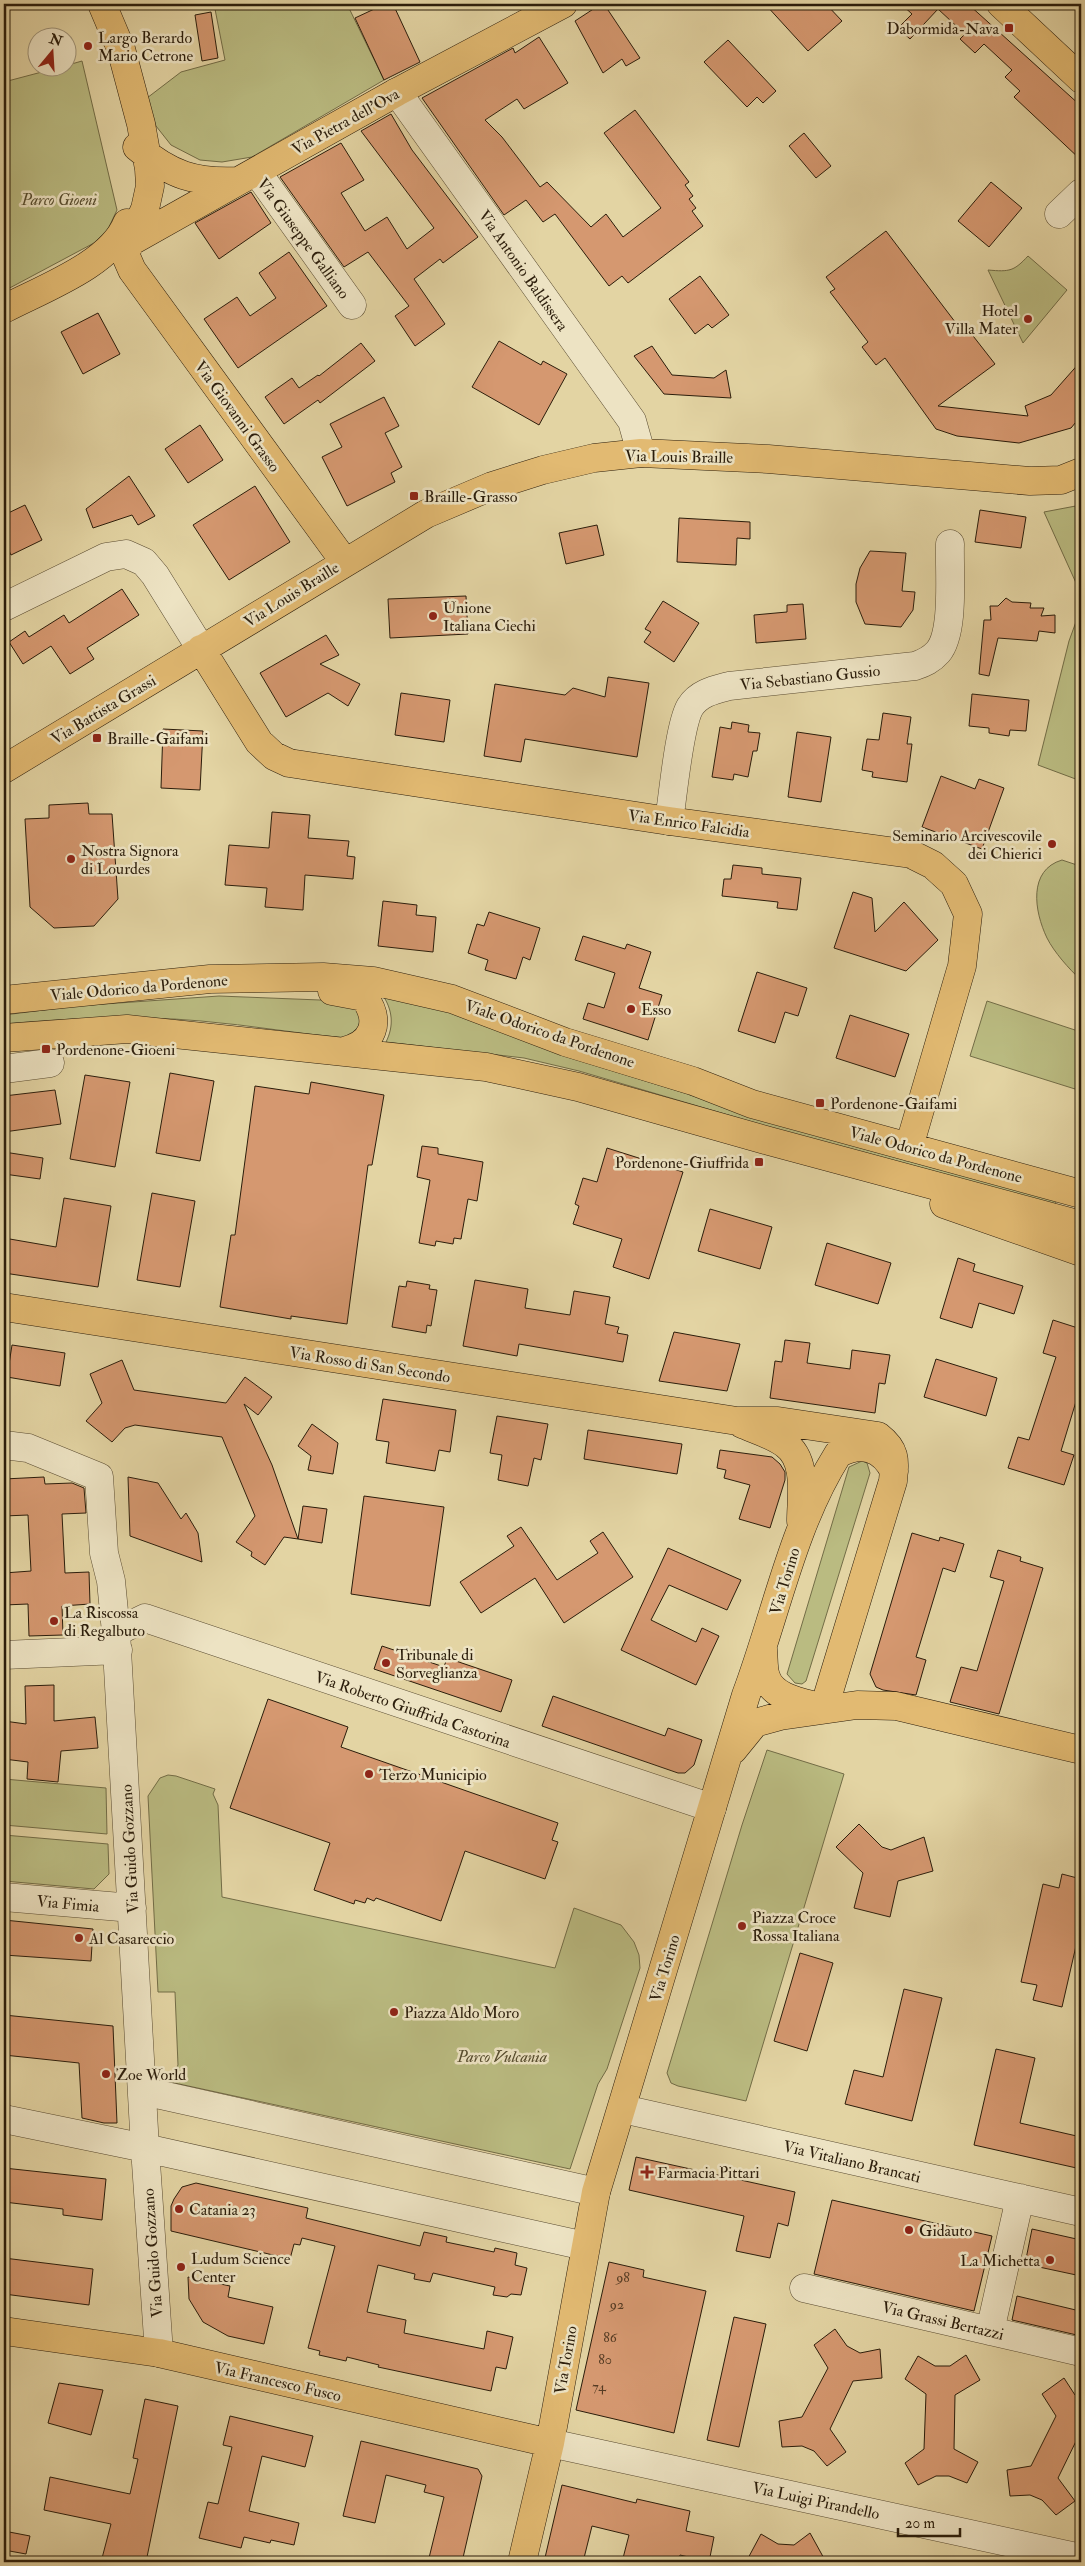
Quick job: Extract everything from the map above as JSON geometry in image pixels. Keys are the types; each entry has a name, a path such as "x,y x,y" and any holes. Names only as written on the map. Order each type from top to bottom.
{"main road":[{"path":"101,4 110,54 140,149 148,194 139,222 124,254 132,270"},
{"name":"Via Pietra dell'Ova","path":"130,242 398,92 563,4"},
{"path":"1001,4 1081,79"},
{"path":"140,149 185,178 201,181 248,176"},
{"path":"4,309 100,257 115,243 125,228 132,212 140,172 140,149"},
{"path":"100,257 111,256 118,258 132,270"},
{"name":"Via Giovanni Grasso","path":"132,270 344,561"},
{"name":"Via Louis Braille","path":"201,649 344,561 426,514 492,486 543,470 594,458 641,452 768,459 1030,481 1061,480 1081,472"},
{"name":"Via Enrico Falcidia","path":"201,649 259,742 274,756 289,763 669,821 911,854 933,865 954,884 968,914 962,966 909,1147"},
{"name":"Via Battista Grassi","path":"4,768 201,649"},
{"name":"Viale Odorico da Pordenone","path":"4,1000 210,979 323,977 373,981 412,988 452,998 565,1042 693,1082 752,1104 1081,1194"},
{"path":"210,979 349,993 364,997 371,1006 374,1019 373,1030 367,1039 355,1048 344,1051"},
{"name":"Viale Odorico da Pordenone","path":"4,1038 127,1029 486,1067 578,1087 769,1141 1081,1225"},
{"path":"769,1141 1081,1252"},
{"name":"Via Rosso di San Secondo","path":"4,1307 737,1421"},
{"path":"737,1421 778,1421 878,1436 892,1458 888,1496 824,1708"},
{"path":"737,1421 785,1444 795,1454 800,1468 801,1527"},
{"name":"Via Torino","path":"522,2562 550,2443 596,2192 623,2109 746,1695 763,1649 801,1527 838,1454 848,1448 861,1446 872,1448 888,1458 892,1458"},
{"path":"763,1649 766,1678 776,1691 787,1698 824,1708"},
{"path":"729,1756 755,1723 780,1716 824,1708 857,1705 896,1706 1081,1750"},
{"name":"Via Francesco Fusco","path":"4,2332 159,2353 550,2443"}],"street":[{"name":"Via Antonio Baldissera","path":"398,92 632,421 641,452"},
{"name":"Via Giuseppe Galliano","path":"248,176 352,305"},
{"path":"1059,214 1081,193"},
{"name":"Via Sebastiano Gussio","path":"669,821 684,723 690,707 705,692 729,686 915,666 930,660 948,633 950,544"},
{"path":"4,607 106,557 126,554 144,562 155,575 201,649"},
{"path":"4,1069 50,1063"},
{"name":"Via Guido Gozzano","path":"4,1445 28,1448 100,1477 104,1553 110,1581 117,1641 145,2148 159,2353"},
{"name":"Via Roberto Giuffrida Castorina","path":"117,1641 145,1618 171,1624 360,1691 712,1808"},
{"path":"7,1653 117,1641"},
{"name":"Via Fimia","path":"4,1897 132,1908"},
{"path":"143,2091 596,2192"},
{"name":"Via Vitaliano Brancati","path":"623,2109 1081,2212"},
{"path":"4,2119 145,2148 586,2246"},
{"path":"990,2331 1020,2198"},
{"name":"Via Grassi Bertazzi","path":"804,2288 1081,2352"},
{"name":"Via Luigi Pirandello","path":"550,2443 1081,2558"}],"green space":[{"path":"214,4 347,4 384,80 252,157 222,162 200,160 171,145 156,126 147,98 181,72 225,60"},
{"name":"Parco Gioeni","path":"82,61 117,210 107,231 94,243 4,291 4,82 28,76 28,78 78,78 78,62"},
{"path":"1028,256 1067,290 1023,343 988,270 1002,271 1015,268"},
{"path":"1081,505 1081,594 1044,512"},
{"path":"1081,608 1081,781 1038,765 1069,641"},
{"path":"1062,860 1077,865 1081,871 1081,980 1062,960 1047,938 1037,904 1039,882 1043,873 1051,865"},
{"path":"382,994 442,1008 562,1055 806,1131 1056,1201 1055,1206 823,1143 579,1071 524,1058 386,1042 389,1036 391,1018 386,1000"},
{"path":"219,996 345,1001 351,1003 365,1021 347,1038 219,1023 152,1018 77,1019 4,1024 4,1015 76,1006"},
{"path":"987,1001 1081,1032 1081,1071 1075,1089 970,1056"},
{"path":"862,1461 867,1463 870,1473 806,1681 802,1684 795,1683 787,1674 849,1467"},
{"path":"767,1750 844,1774 746,2101 678,2086 671,2083 667,2073 742,1825"},
{"name":"Parco Vulcania","path":"168,1775 215,1789 213,1794 218,1805 222,1897 555,1968 574,1908 621,1925 634,1942 639,1955 640,1968 607,2069 598,2084 570,2169 170,2082 178,2065 175,1992 158,1992 148,1796 160,1778"},
{"path":"4,1779 106,1788 107,1834 4,1825"},
{"path":"4,1835 108,1844 109,1874 94,1889 4,1881"}],"building":[{"path":"385,4 393,4 420,62 384,80 355,18"},
{"path":"601,4 604,4 640,58 626,66 622,59 603,73 575,21"},
{"path":"765,4 826,4 842,21 808,51"},
{"path":"901,4 968,4 1081,106 1081,160 1014,97 1020,91 1005,77 1012,70 984,44 975,53 960,39 965,34 938,9 910,39 898,28 912,14"},
{"path":"211,12 218,58 202,61 195,15"},
{"path":"539,37 568,83 524,109 517,99 485,120 502,137 540,187 547,182 591,227 606,214 623,237 661,208 604,133 635,110 689,182 685,185 693,196 689,199 696,208 692,211 703,226 628,283 622,276 609,286 555,214 543,222 526,200 504,215 422,98 513,48 515,53"},
{"path":"728,40 776,91 763,103 757,97 747,107 704,62"},
{"path":"391,114 412,150 478,237 443,263 440,259 414,279 445,324 415,346 395,316 409,306 368,252 344,267 280,177 341,143 364,180 341,193 365,231 387,217 407,249 434,228 361,131"},
{"path":"804,133 831,166 816,178 789,146"},
{"path":"991,182 1022,208 989,247 958,221"},
{"path":"251,192 271,223 219,259 195,223"},
{"path":"886,231 965,335 970,332 995,364 938,406 1028,416 1025,406 1051,395 1081,361 1081,416 1071,428 1019,443 957,436 936,429 885,358 876,365 862,347 868,342 830,292 835,289 826,277"},
{"path":"289,252 327,306 238,368 204,319 237,297 250,316 276,298 259,273"},
{"path":"700,276 729,315 712,328 708,324 695,334 669,299"},
{"path":"98,313 120,354 83,374 61,332"},
{"path":"499,341 541,365 543,361 567,374 539,425 472,387"},
{"path":"361,343 375,361 320,403 318,400 284,424 265,397 292,378 299,388 319,376"},
{"path":"652,346 672,375 714,378 726,370 731,398 664,394 634,356"},
{"path":"384,397 399,426 385,433 402,467 391,473 395,482 347,506 322,457 342,447 330,424"},
{"path":"200,425 223,460 188,483 165,449"},
{"path":"129,476 155,516 138,525 132,515 93,528 86,509"},
{"path":"255,486 290,542 229,580 193,525"},
{"path":"25,505 42,540 11,555 4,541 4,515"},
{"path":"980,510 1026,517 1021,548 975,542"},
{"path":"679,518 750,522 750,539 737,538 736,565 677,562"},
{"path":"597,525 604,555 566,564 559,533"},
{"path":"870,551 906,553 902,591 915,592 913,610 901,627 865,624 856,602 856,584 860,568"},
{"path":"122,589 139,615 87,648 94,659 70,674 51,646 23,664 9,642 25,631 29,637 64,615 69,623"},
{"path":"466,596 468,634 390,638 388,599"},
{"path":"1006,598 1012,602 1031,603 1030,608 1044,608 1041,616 1055,615 1055,633 1039,631 1037,641 998,638 989,676 979,674 984,620 991,620 990,606 998,606"},
{"path":"663,601 699,623 674,662 644,642 651,632 645,629"},
{"path":"803,604 806,639 756,643 754,615 787,612 787,605"},
{"path":"326,635 339,655 320,664 360,684 348,706 328,693 286,717 260,673"},
{"path":"608,677 649,683 637,757 525,739 521,762 484,756 495,684 565,695 573,688 605,697"},
{"path":"401,693 450,700 444,742 395,735"},
{"path":"972,694 1029,700 1026,731 1010,730 1009,736 989,733 989,728 969,726"},
{"path":"883,713 911,717 907,744 912,744 907,782 872,777 873,772 862,770 867,739 879,740"},
{"path":"732,722 749,725 748,732 760,733 757,751 753,751 748,777 734,774 733,780 712,777 720,727 731,729"},
{"path":"163,729 203,731 200,790 161,788"},
{"path":"797,732 831,737 821,802 788,797"},
{"path":"941,776 975,789 979,779 1004,788 982,849 922,827"},
{"name":"Nostra Signora di Lourdes","path":"88,803 89,814 112,814 118,899 94,926 54,928 30,907 25,819 49,818 49,805"},
{"path":"272,812 310,815 308,838 349,841 347,856 355,857 353,879 305,875 303,910 265,907 267,888 225,885 229,845 269,848"},
{"path":"733,865 762,868 762,874 801,878 797,910 777,908 778,902 722,896 724,879 731,879"},
{"path":"853,892 872,898 875,932 904,902 938,940 906,971 834,948"},
{"path":"383,901 417,905 416,915 436,917 433,952 378,946"},
{"path":"489,912 540,928 530,960 523,957 516,979 485,970 488,960 468,953 477,924 484,926"},
{"path":"583,936 625,949 627,944 651,952 639,988 662,995 648,1040 583,1019 588,1003 604,1008 615,973 575,960"},
{"path":"757,972 807,988 798,1016 785,1012 775,1043 738,1031"},
{"path":"850,1015 909,1034 895,1077 836,1058"},
{"path":"170,1073 214,1081 200,1161 156,1153"},
{"path":"85,1075 130,1082 115,1167 70,1159"},
{"path":"311,1082 384,1095 372,1165 368,1165 347,1324 291,1316 291,1319 220,1307 231,1235 235,1235 255,1086 309,1094"},
{"path":"55,1090 61,1124 4,1132 4,1096"},
{"path":"422,1146 438,1148 438,1154 483,1162 477,1201 468,1199 461,1239 454,1238 453,1244 436,1241 435,1246 419,1243 430,1180 417,1177"},
{"path":"607,1148 683,1172 649,1279 613,1267 622,1239 573,1224 579,1206 575,1204 583,1178 597,1182"},
{"path":"4,1152 43,1158 40,1179 4,1174"},
{"path":"152,1193 195,1201 180,1287 137,1280"},
{"path":"64,1198 111,1206 98,1287 4,1273 4,1238 56,1247"},
{"path":"710,1209 772,1227 760,1269 698,1251"},
{"path":"827,1243 891,1263 878,1304 815,1285"},
{"path":"958,1258 975,1264 973,1271 1023,1286 1014,1314 979,1303 972,1328 940,1318"},
{"path":"475,1280 528,1289 525,1308 570,1315 574,1291 610,1297 605,1324 619,1327 617,1333 628,1335 623,1362 519,1344 517,1356 463,1346"},
{"path":"407,1281 430,1285 429,1289 437,1290 431,1326 427,1325 426,1333 392,1327 399,1286 406,1287"},
{"path":"1053,1320 1081,1329 1081,1385 1061,1451 1074,1455 1064,1485 1008,1468 1018,1437 1029,1440 1056,1357 1043,1353"},
{"path":"674,1332 740,1344 727,1391 659,1381"},
{"path":"785,1340 810,1343 807,1363 850,1369 852,1350 890,1355 885,1384 879,1383 875,1413 770,1398 775,1361 782,1362"},
{"path":"12,1345 65,1353 60,1386 7,1377"},
{"path":"936,1359 997,1378 986,1416 924,1397"},
{"path":"122,1360 134,1390 226,1403 245,1377 272,1397 258,1415 244,1404 272,1465 298,1539 284,1537 265,1565 251,1556 252,1552 236,1542 255,1516 222,1437 135,1425 125,1428 112,1442 86,1421 102,1403 90,1374"},
{"path":"383,1399 456,1410 450,1452 439,1450 435,1471 386,1463 389,1442 376,1440"},
{"path":"497,1416 548,1424 541,1460 534,1458 528,1486 498,1480 502,1455 490,1453"},
{"path":"312,1424 338,1443 333,1474 308,1470 311,1456 298,1446"},
{"path":"588,1430 682,1444 677,1474 584,1459"},
{"path":"720,1450 772,1457 780,1464 785,1472 785,1480 770,1528 739,1519 750,1485 724,1478 726,1470 717,1468"},
{"path":"44,1477 45,1484 72,1483 84,1488 86,1513 62,1514 65,1573 89,1572 90,1604 62,1606 63,1635 29,1636 28,1604 4,1605 4,1573 31,1571 28,1515 4,1516 4,1479"},
{"path":"128,1477 158,1483 181,1519 186,1513 198,1533 202,1562 130,1536"},
{"path":"364,1496 444,1507 430,1606 351,1594"},
{"path":"303,1506 327,1509 322,1543 298,1539"},
{"path":"521,1527 557,1580 598,1553 590,1541 603,1532 633,1577 564,1623 535,1578 481,1613 460,1582 514,1546 507,1536"},
{"path":"912,1533 939,1541 940,1537 964,1544 955,1572 943,1568 916,1657 926,1660 916,1695 883,1690 876,1687 870,1674"},
{"path":"668,1548 741,1580 727,1610 669,1585 651,1620 696,1642 702,1628 719,1636 696,1685 621,1650"},
{"path":"998,1550 1021,1557 1020,1561 1043,1568 999,1714 950,1702 961,1667 977,1671 1004,1581 990,1577"},
{"path":"382,1646 444,1667 447,1658 512,1680 501,1712 374,1669"},
{"path":"54,1685 54,1721 95,1717 98,1748 61,1751 58,1782 27,1779 28,1762 4,1759 4,1721 26,1724 25,1686"},
{"path":"553,1696 665,1736 668,1728 702,1740 694,1765 685,1773 678,1773 542,1726"},
{"path":"268,1699 348,1727 341,1747 558,1823 552,1840 558,1842 545,1879 465,1851 441,1921 376,1898 374,1901 367,1898 365,1903 355,1900 354,1904 314,1890 330,1843 230,1808"},
{"path":"859,1824 882,1847 891,1850 924,1837 933,1871 898,1881 890,1917 854,1908 863,1873 836,1847"},
{"path":"1062,1874 1081,1879 1081,1924 1062,2007 1033,2000 1037,1985 1021,1982 1043,1884 1059,1888"},
{"path":"4,1920 93,1929 91,1961 4,1955"},
{"path":"800,1953 833,1963 807,2051 774,2041"},
{"path":"904,1989 942,1998 912,2121 845,2104 854,2070 883,2077"},
{"path":"4,2015 113,2026 117,2123 104,2123 82,2118 79,2063 4,2055"},
{"path":"996,2049 1035,2058 1020,2123 1081,2137 1081,2169 974,2145"},
{"path":"636,2157 795,2192 788,2226 778,2223 770,2258 736,2251 744,2216 629,2190"},
{"path":"4,2168 106,2179 102,2220 63,2215 63,2209 4,2202"},
{"path":"196,2183 308,2208 306,2218 420,2246 424,2232 447,2237 446,2242 494,2252 495,2248 517,2253 515,2265 527,2268 521,2295 511,2294 507,2297 493,2295 495,2287 433,2273 430,2282 414,2279 415,2274 378,2265 367,2312 406,2320 404,2333 484,2349 487,2331 513,2337 506,2369 496,2367 491,2391 378,2367 379,2365 347,2357 346,2361 319,2355 320,2351 308,2348 335,2246 302,2238 300,2245 294,2244 290,2259 171,2231 171,2206 174,2199 182,2187"},
{"path":"832,2200 992,2236 974,2311 814,2274"},
{"path":"1032,2229 1081,2240 1081,2276 1025,2264"},
{"path":"4,2258 93,2269 89,2305 4,2294"},
{"path":"609,2262 644,2270 643,2277 706,2291 674,2433 576,2410"},
{"path":"188,2277 230,2286 228,2297 273,2307 264,2344 228,2336 203,2322 189,2299"},
{"path":"1017,2296 1080,2311 1078,2318 1081,2318 1081,2336 1012,2320"},
{"path":"734,2317 766,2324 739,2447 707,2440"},
{"path":"835,2329 847,2346 860,2353 880,2349 882,2378 853,2381 830,2429 846,2452 827,2466 814,2451 802,2446 782,2447 779,2421 802,2417 828,2368 814,2345"},
{"path":"966,2355 980,2380 955,2395 954,2449 978,2462 967,2483 949,2476 936,2476 918,2485 905,2463 924,2449 926,2394 905,2379 918,2356 935,2366 950,2366"},
{"path":"1064,2378 1075,2395 1081,2398 1081,2431 1058,2478 1075,2501 1056,2515 1042,2500 1030,2495 1010,2496 1007,2470 1031,2466 1056,2416 1042,2394"},
{"path":"59,2383 103,2390 91,2435 48,2423"},
{"path":"145,2399 178,2406 146,2562 101,2562 111,2524 44,2510 50,2477 130,2494 138,2459 133,2458"},
{"path":"230,2416 313,2436 305,2467 262,2456 249,2511 299,2523 294,2545 271,2540 270,2543 244,2537 241,2548 199,2538 208,2502 218,2504 232,2447 223,2445"},
{"path":"361,2441 478,2469 482,2476 462,2562 428,2562 444,2497 424,2492 426,2485 386,2475 375,2523 343,2516"},
{"path":"562,2485 636,2503 637,2499 690,2511 686,2531 714,2537 709,2562 680,2555 678,2562 622,2562 629,2535 592,2526 583,2562 544,2562"},
{"path":"4,2531 30,2536 26,2554 4,2550"},
{"path":"810,2533 826,2562 746,2562 761,2534 778,2544 794,2545"}],"place":[{"name":"Dabormida-Nava","path":"1009,28"},
{"name":"Largo Berardo Mario Cetrone","path":"88,46"},
{"name":"Hotel Villa Mater","path":"1028,319"},
{"name":"Braille-Grasso","path":"414,496"},
{"name":"Unione Italiana Ciechi","path":"433,616"},
{"name":"Braille-Gaifami","path":"97,738"},
{"name":"Seminario Arcivescovile dei Chierici","path":"1052,844"},
{"name":"Nostra Signora di Lourdes","path":"71,859"},
{"name":"Esso","path":"631,1009"},
{"name":"Pordenone-Gioeni","path":"46,1049"},
{"name":"Pordenone-Gaifami","path":"820,1103"},
{"name":"Pordenone-Giuffrida","path":"759,1162"},
{"name":"La Riscossa di Regalbuto","path":"54,1621"},
{"name":"Tribunale di Sorveglianza","path":"386,1663"},
{"name":"Terzo Municipio","path":"369,1774"},
{"name":"Piazza Croce Rossa Italiana","path":"742,1926"},
{"name":"Al Casareccio","path":"79,1938"},
{"name":"Piazza Aldo Moro","path":"394,2012"},
{"name":"Zoe World","path":"106,2074"},
{"name":"Farmacia Pittari","path":"647,2172"},
{"name":"Catania 23","path":"179,2209"},
{"name":"Gidauto","path":"909,2230"},
{"name":"La Michetta","path":"1050,2260"},
{"name":"Ludum Science Center","path":"181,2267"}]}
